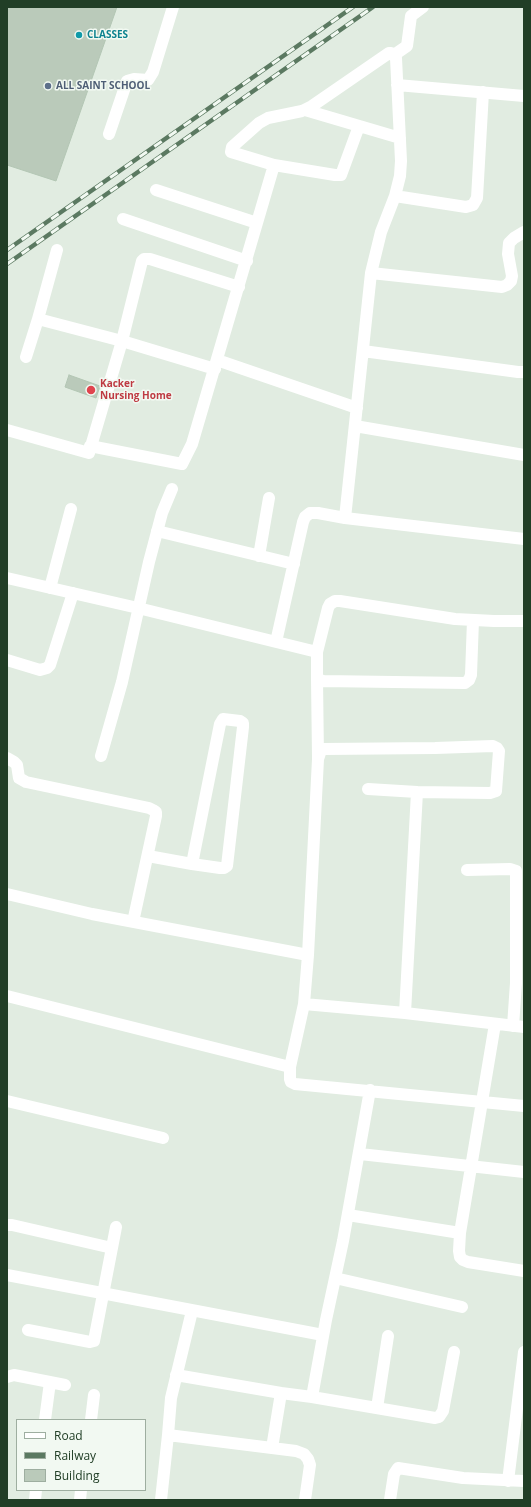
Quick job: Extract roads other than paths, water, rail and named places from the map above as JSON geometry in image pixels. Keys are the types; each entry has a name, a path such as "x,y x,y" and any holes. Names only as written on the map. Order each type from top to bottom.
{"street":[{"path":"109,134 127,81 130,79 148,80 153,72 173,7"},
{"path":"394,55 407,46 411,16 423,7"},
{"path":"359,126 341,175 274,165 231,152 231,149 259,123 268,118 305,110 328,96 389,53 394,55"},
{"path":"345,518 371,273 381,232 395,196 400,176 400,138 396,58 394,55"},
{"path":"397,85 524,96"},
{"path":"395,196 466,207 473,205 477,198 483,92"},
{"path":"305,110 400,138"},
{"path":"90,446 182,464 192,444 274,165"},
{"path":"156,190 258,223"},
{"path":"123,219 246,262"},
{"path":"371,273 502,287 511,281 512,276 508,254 509,243 524,232"},
{"path":"26,357 57,250"},
{"path":"7,430 89,453 122,341 142,261 150,259 239,286"},
{"path":"38,319 216,365 357,408"},
{"path":"363,351 524,372"},
{"path":"355,426 524,455"},
{"path":"101,756 122,682 157,531 172,489"},
{"path":"259,556 269,498"},
{"path":"50,588 71,509"},
{"path":"276,642 305,517 310,513 524,539"},
{"path":"157,531 294,564"},
{"path":"7,578 138,608 317,652"},
{"path":"7,660 40,670 47,668 50,665 73,594"},
{"path":"524,621 455,619 340,601 335,601 330,604 317,652 318,759 308,955 304,1004 290,1067 290,1079 291,1082 295,1084 524,1106"},
{"path":"317,679 323,681 465,683 469,680 471,675 473,620"},
{"path":"148,856 192,864 220,868 227,866 243,727 243,723 240,721 223,719 220,724 192,864"},
{"path":"318,759 321,750 324,749 493,746 499,751 496,791 490,793 418,792 368,789"},
{"path":"7,758 17,765 19,778 26,782 153,810 156,816 133,922"},
{"path":"405,1013 418,792"},
{"path":"304,1004 405,1013 518,1026 516,983 516,871 510,869 467,870"},
{"path":"7,894 76,911 308,955"},
{"path":"7,996 290,1067"},
{"path":"495,1024 458,1251 460,1257 468,1262 524,1271"},
{"path":"312,1397 323,1335 360,1154 370,1090"},
{"path":"7,1101 163,1138"},
{"path":"360,1154 524,1172"},
{"path":"348,1215 460,1233"},
{"path":"7,1225 112,1248"},
{"path":"28,1330 92,1342 95,1338 116,1227"},
{"path":"7,1275 323,1335"},
{"path":"335,1278 462,1307"},
{"path":"161,1500 171,1398 192,1310"},
{"path":"377,1408 388,1336"},
{"path":"176,1375 435,1418 441,1415 443,1411 454,1352"},
{"path":"508,1481 524,1352"},
{"path":"7,1377 14,1375 65,1385"},
{"path":"45,1419 50,1382"},
{"path":"272,1448 281,1392"},
{"path":"91,1419 94,1395"},
{"path":"168,1435 296,1451 304,1454 310,1465 306,1500"},
{"path":"390,1500 395,1470 398,1468 463,1478 524,1481"}],"railway":[{"path":"7,250 353,7"},
{"path":"7,264 373,7"}],"place":[{"name":"CLASSES","path":"79,35"},
{"name":"ALL SAINT SCHOOL","path":"48,86"},
{"name":"Kacker Nursing Home","path":"91,390"}]}
